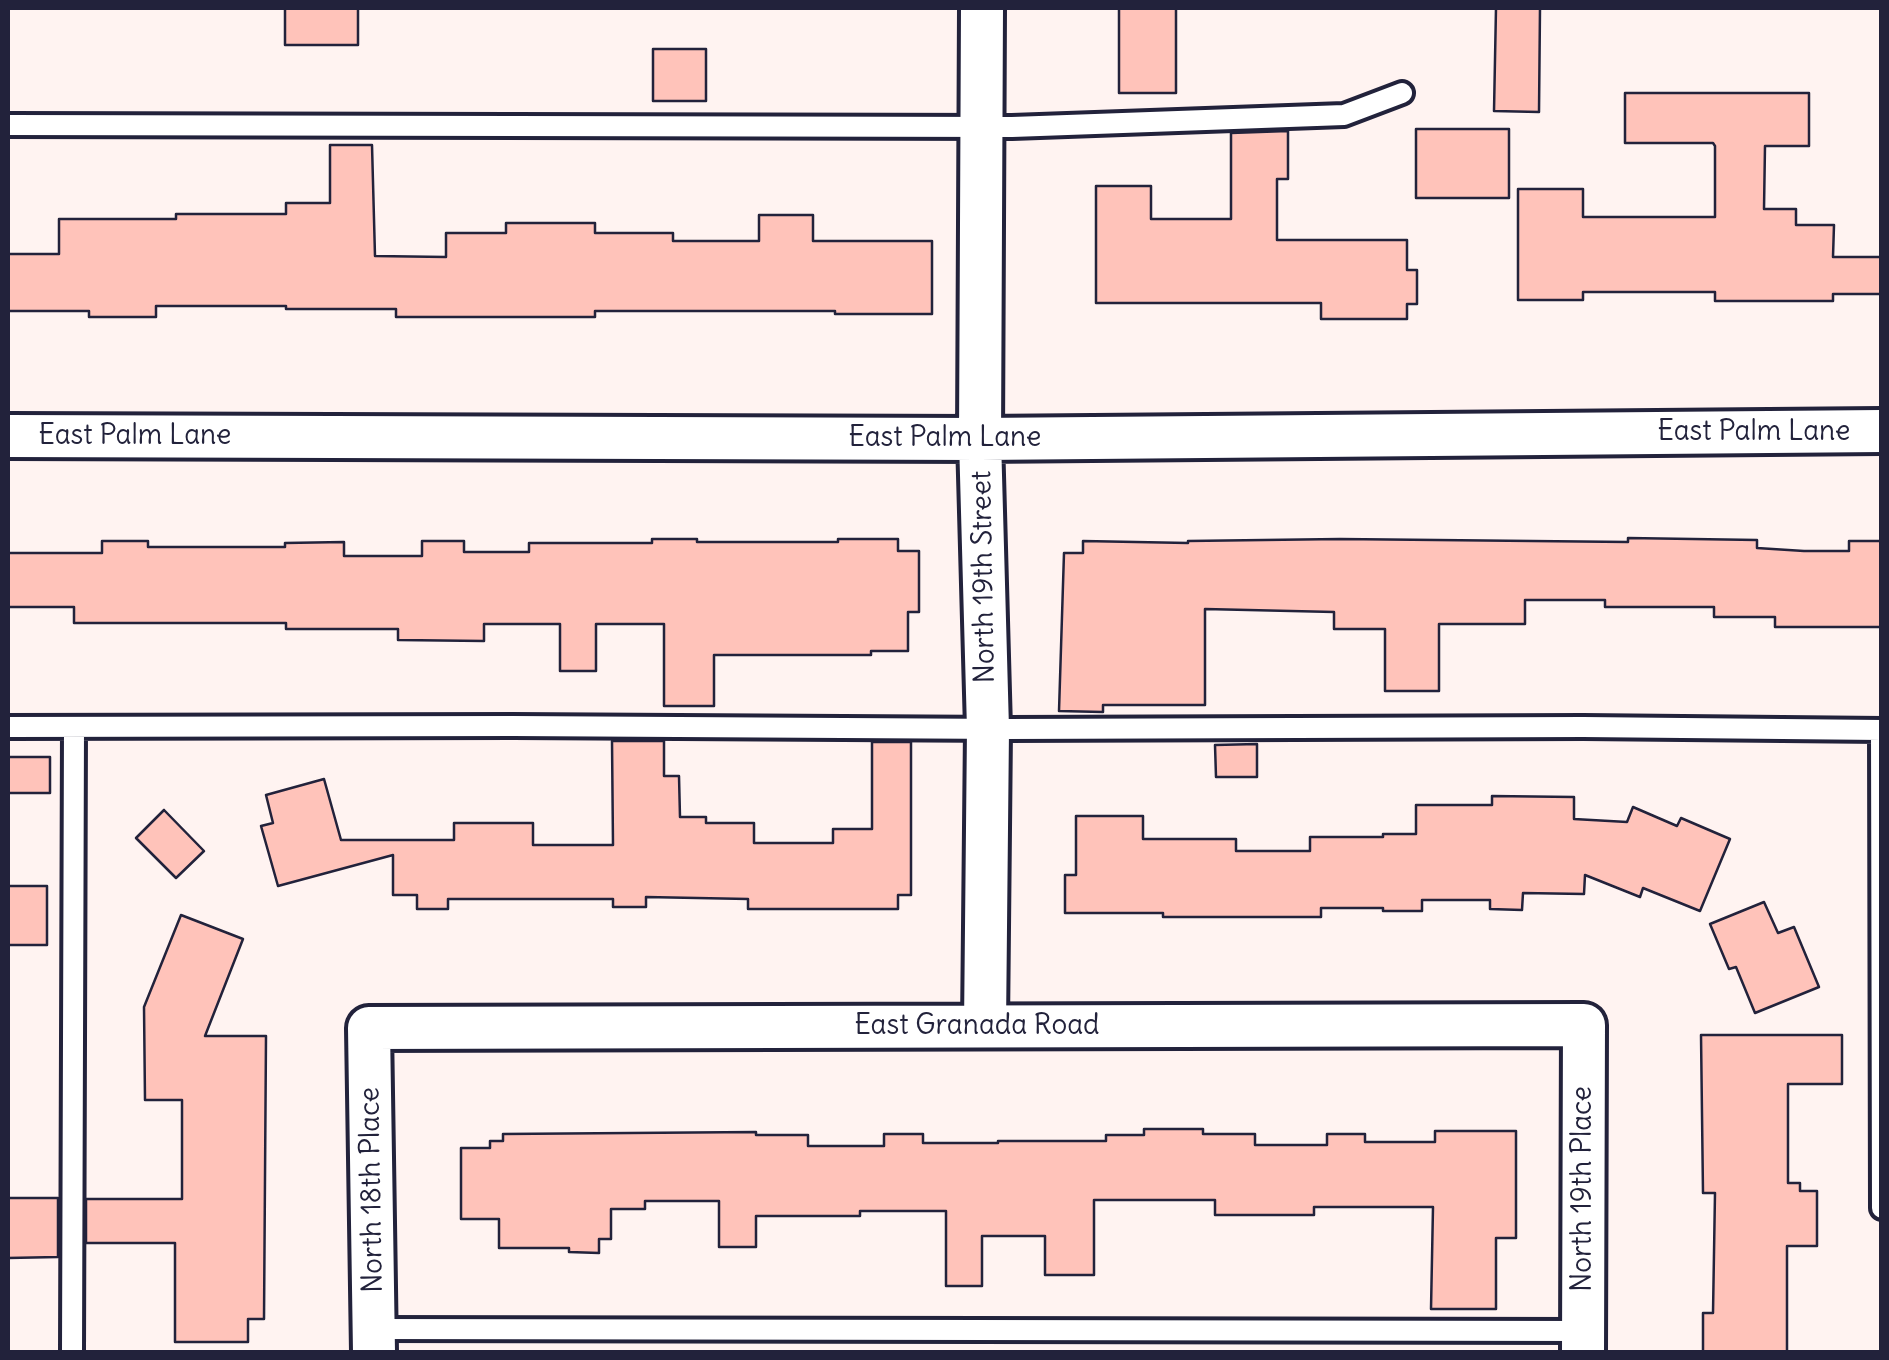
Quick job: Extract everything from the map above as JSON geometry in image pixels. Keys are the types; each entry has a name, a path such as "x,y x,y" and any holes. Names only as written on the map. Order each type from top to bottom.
{"street":[{"name":"North 19th Street","path":"982,8 980,439 988,730 985,1026"},
{"name":"East Palm Lane","path":"8,436 980,439 1882,431"},
{"name":"East Granada Road","path":"369,1028 1584,1025"},
{"name":"North 19th Place","path":"1583,1342 1584,1025"},
{"name":"North 18th Place","path":"369,1028 374,1341"}],"lane":[{"path":"8,125 981,128 1344,116 1402,94"},
{"path":"8,728 1881,730 1882,1208"},
{"path":"72,1352 74,728"},
{"path":"374,1341 1583,1342"}],"building":[{"path":"285,8 358,8 358,45 285,45"},
{"path":"1119,8 1176,8 1176,93 1119,93"},
{"path":"1496,8 1540,8 1539,112 1494,111"},
{"path":"653,49 706,49 706,101 653,101"},
{"path":"1625,93 1809,93 1809,146 1765,146 1764,209 1796,209 1796,225 1834,225 1833,257 1882,257 1882,294 1833,294 1833,301 1715,301 1715,292 1583,292 1583,300 1518,300 1518,189 1583,189 1583,217 1715,217 1713,143 1625,143"},
{"path":"1416,129 1509,129 1509,198 1416,198"},
{"path":"1288,131 1288,179 1277,179 1277,240 1407,240 1407,270 1417,270 1417,304 1407,304 1407,319 1321,319 1321,303 1096,303 1096,186 1151,186 1151,219 1231,219 1231,133"},
{"path":"330,145 372,145 375,256 446,257 446,233 506,233 506,223 595,223 595,233 673,233 673,241 759,241 759,215 813,215 813,241 932,241 932,314 595,311 595,317 396,317 396,309 286,306 156,306 156,317 89,317 89,311 8,311 8,254 59,254 59,219 286,214 286,203 330,203"},
{"path":"1628,538 1757,540 1757,548 1804,551 1849,551 1849,541 1882,541 1882,627 1775,627 1775,617 1714,617 1714,607 1605,607 1605,600 1525,600 1525,624 1439,624 1439,691 1385,691 1385,629 1334,629 1334,612 1205,609 1205,705 1103,705 1103,712 1059,711 1064,553 1083,553 1083,541 1628,542"},
{"path":"652,539 898,539 898,551 919,551 919,612 908,612 908,651 871,651 871,655 714,655 714,706 664,706 664,624 596,624 596,671 560,671 560,624 484,624 484,641 398,640 398,629 286,629 286,623 74,623 74,607 8,607 8,553 102,553 102,541 148,541 148,547 285,547 285,543 344,542 344,556 422,556 422,541 464,541 464,552 529,552 529,543 652,543"},
{"path":"612,741 664,741 664,776 679,776 680,817 706,817 706,823 754,823 754,843 833,843 833,829 872,829 872,742 911,742 911,895 898,895 898,909 748,909 748,899 646,897 646,907 613,907 613,899 448,899 448,909 417,909 417,895 393,895 393,855 278,886 261,826 273,823 266,795 324,779 341,840 454,840 454,823 533,823 533,845 613,845"},
{"path":"1257,744 1257,777 1216,777 1215,745"},
{"path":"8,757 50,757 50,793 8,793"},
{"path":"1492,796 1574,797 1574,819 1627,822 1633,807 1677,826 1681,818 1730,839 1700,911 1643,888 1640,897 1585,875 1584,894 1523,893 1522,910 1490,909 1490,900 1422,900 1422,911 1321,908 1321,917 1065,913 1065,875 1076,875 1076,816 1143,816 1143,839 1236,839 1236,851 1310,851 1310,837 1416,834 1416,805 1492,805"},
{"path":"164,810 204,851 176,878 136,838"},
{"path":"8,886 47,886 47,945 8,945"},
{"path":"1764,902 1778,933 1794,927 1819,987 1755,1013 1736,967 1729,969 1710,924"},
{"path":"181,915 243,939 205,1036 266,1036 264,1319 248,1319 248,1342 175,1342 175,1243 86,1243 86,1199 182,1199 182,1100 145,1100 144,1007"},
{"path":"1701,1035 1842,1035 1842,1084 1788,1084 1788,1183 1800,1183 1800,1191 1817,1191 1817,1246 1787,1246 1787,1352 1703,1352 1703,1313 1713,1313 1715,1193 1703,1193"},
{"path":"1144,1129 1255,1134 1255,1145 1327,1145 1327,1134 1365,1134 1365,1142 1435,1142 1435,1131 1516,1131 1516,1238 1496,1238 1496,1309 1431,1309 1433,1207 1314,1207 1314,1215 1215,1215 1215,1200 1094,1200 1094,1275 1045,1275 1045,1236 982,1236 982,1286 946,1286 946,1211 756,1216 756,1247 719,1247 719,1201 645,1201 645,1209 611,1209 611,1239 599,1239 599,1253 569,1252 569,1248 499,1248 499,1219 461,1219 461,1148 490,1148 490,1141 503,1141 503,1134 756,1132 808,1135 808,1146 884,1146 884,1134 923,1134 923,1143 1106,1141 1106,1135 1144,1135"},
{"path":"8,1198 58,1198 58,1257 8,1258"}]}
